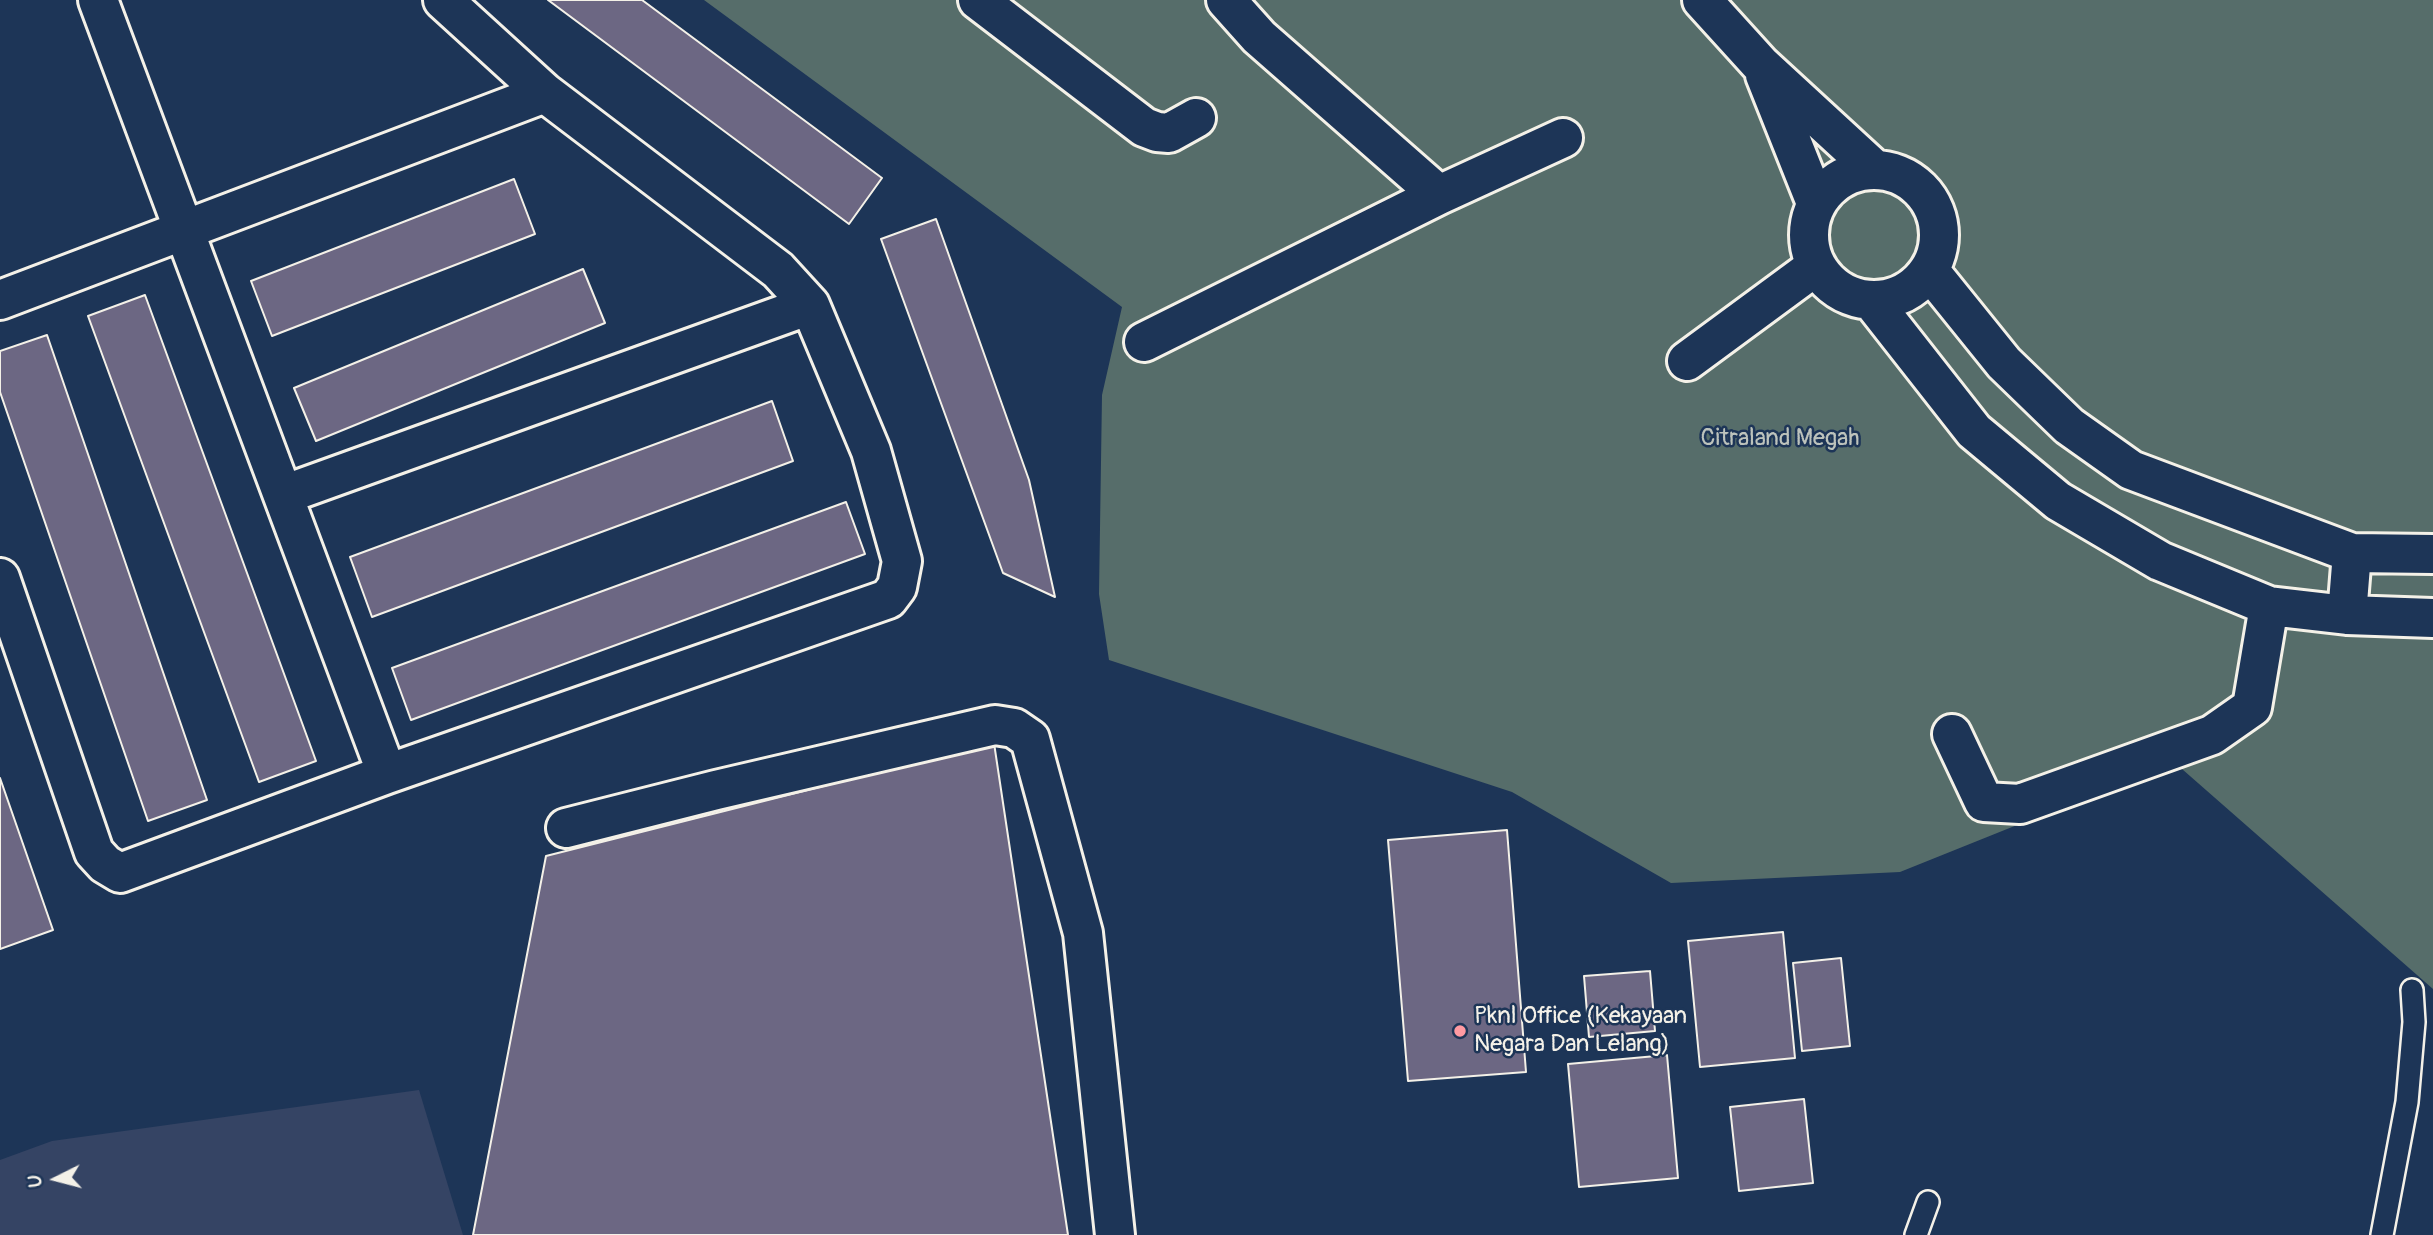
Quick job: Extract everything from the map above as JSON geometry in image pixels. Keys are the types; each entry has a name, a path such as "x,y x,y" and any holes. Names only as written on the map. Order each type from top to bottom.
{"street":[{"path":"98,0 387,774"},
{"path":"0,578 94,852 105,864 120,873 387,774 888,600 897,587 902,561 871,451 810,305 778,270 545,93 443,0"},
{"path":"978,0 1144,127 1169,133 1196,118"},
{"path":"1226,0 1259,37 1438,195"},
{"path":"1702,0 1761,65 1874,169"},
{"path":"1761,65 1816,203"},
{"path":"0,300 545,93"},
{"path":"1144,342 1438,195 1563,138"},
{"path":"1864,169 1884,170 1904,176 1920,187 1932,204 1939,226 1938,248 1930,270 1914,287 1895,298 1872,301 1849,297 1830,285 1816,267 1809,245 1809,222 1816,203 1828,187 1845,175 1864,169"},
{"path":"1688,361 1816,267"},
{"path":"1930,270 2004,363 2069,426 2131,470 2352,552 2433,554"},
{"path":"1872,301 1974,431 2058,501 2160,561 2269,606 2347,615 2433,618"},
{"path":"283,495 810,305"},
{"path":"2347,615 2352,552"},
{"path":"1952,734 1983,802 2020,804 2212,735 2252,707 2269,606"},
{"path":"566,828 995,725 1014,728 1030,739 1083,933 1115,1235"}],"lane":[{"path":"2382,1235 2407,1102 2414,1022 2412,990"},
{"path":"1916,1235 1928,1202"}],"shaded area":[{"path":"419,1090 463,1235 0,1235 0,1160 52,1141"}],"green space":[{"name":"Citraland Megah","path":"704,0 2433,0 2433,989 2174,762 1900,872 1671,883 1512,792 1109,660 1099,594 1102,395 1122,307"}],"building":[{"path":"548,0 642,0 882,178 849,224"},
{"path":"514,179 535,234 272,336 251,281"},
{"path":"936,219 1029,480 1055,597 1003,573 881,239"},
{"path":"583,269 605,323 316,441 294,388"},
{"path":"145,295 316,761 259,782 88,316"},
{"path":"47,335 207,800 148,821 0,392 0,351"},
{"path":"772,401 793,461 372,617 350,557"},
{"path":"846,502 865,554 411,720 392,668"},
{"path":"994,743 1068,1235 473,1235 546,856"},
{"path":"0,778 53,930 0,949"},
{"name":"Pknl Office (Kekayaan Negara Dan Lelang)","path":"1507,830 1526,1072 1408,1081 1388,840"},
{"path":"1783,932 1795,1058 1700,1067 1688,941"},
{"path":"1841,958 1850,1046 1802,1051 1793,963"},
{"path":"1650,971 1655,1031 1589,1037 1584,976"},
{"path":"1667,1055 1678,1178 1579,1187 1568,1064"},
{"path":"1804,1099 1813,1183 1739,1191 1730,1107"}],"place":[{"name":"Pknl Office (Kekayaan Negara Dan Lelang)","path":"1460,1031"}]}
